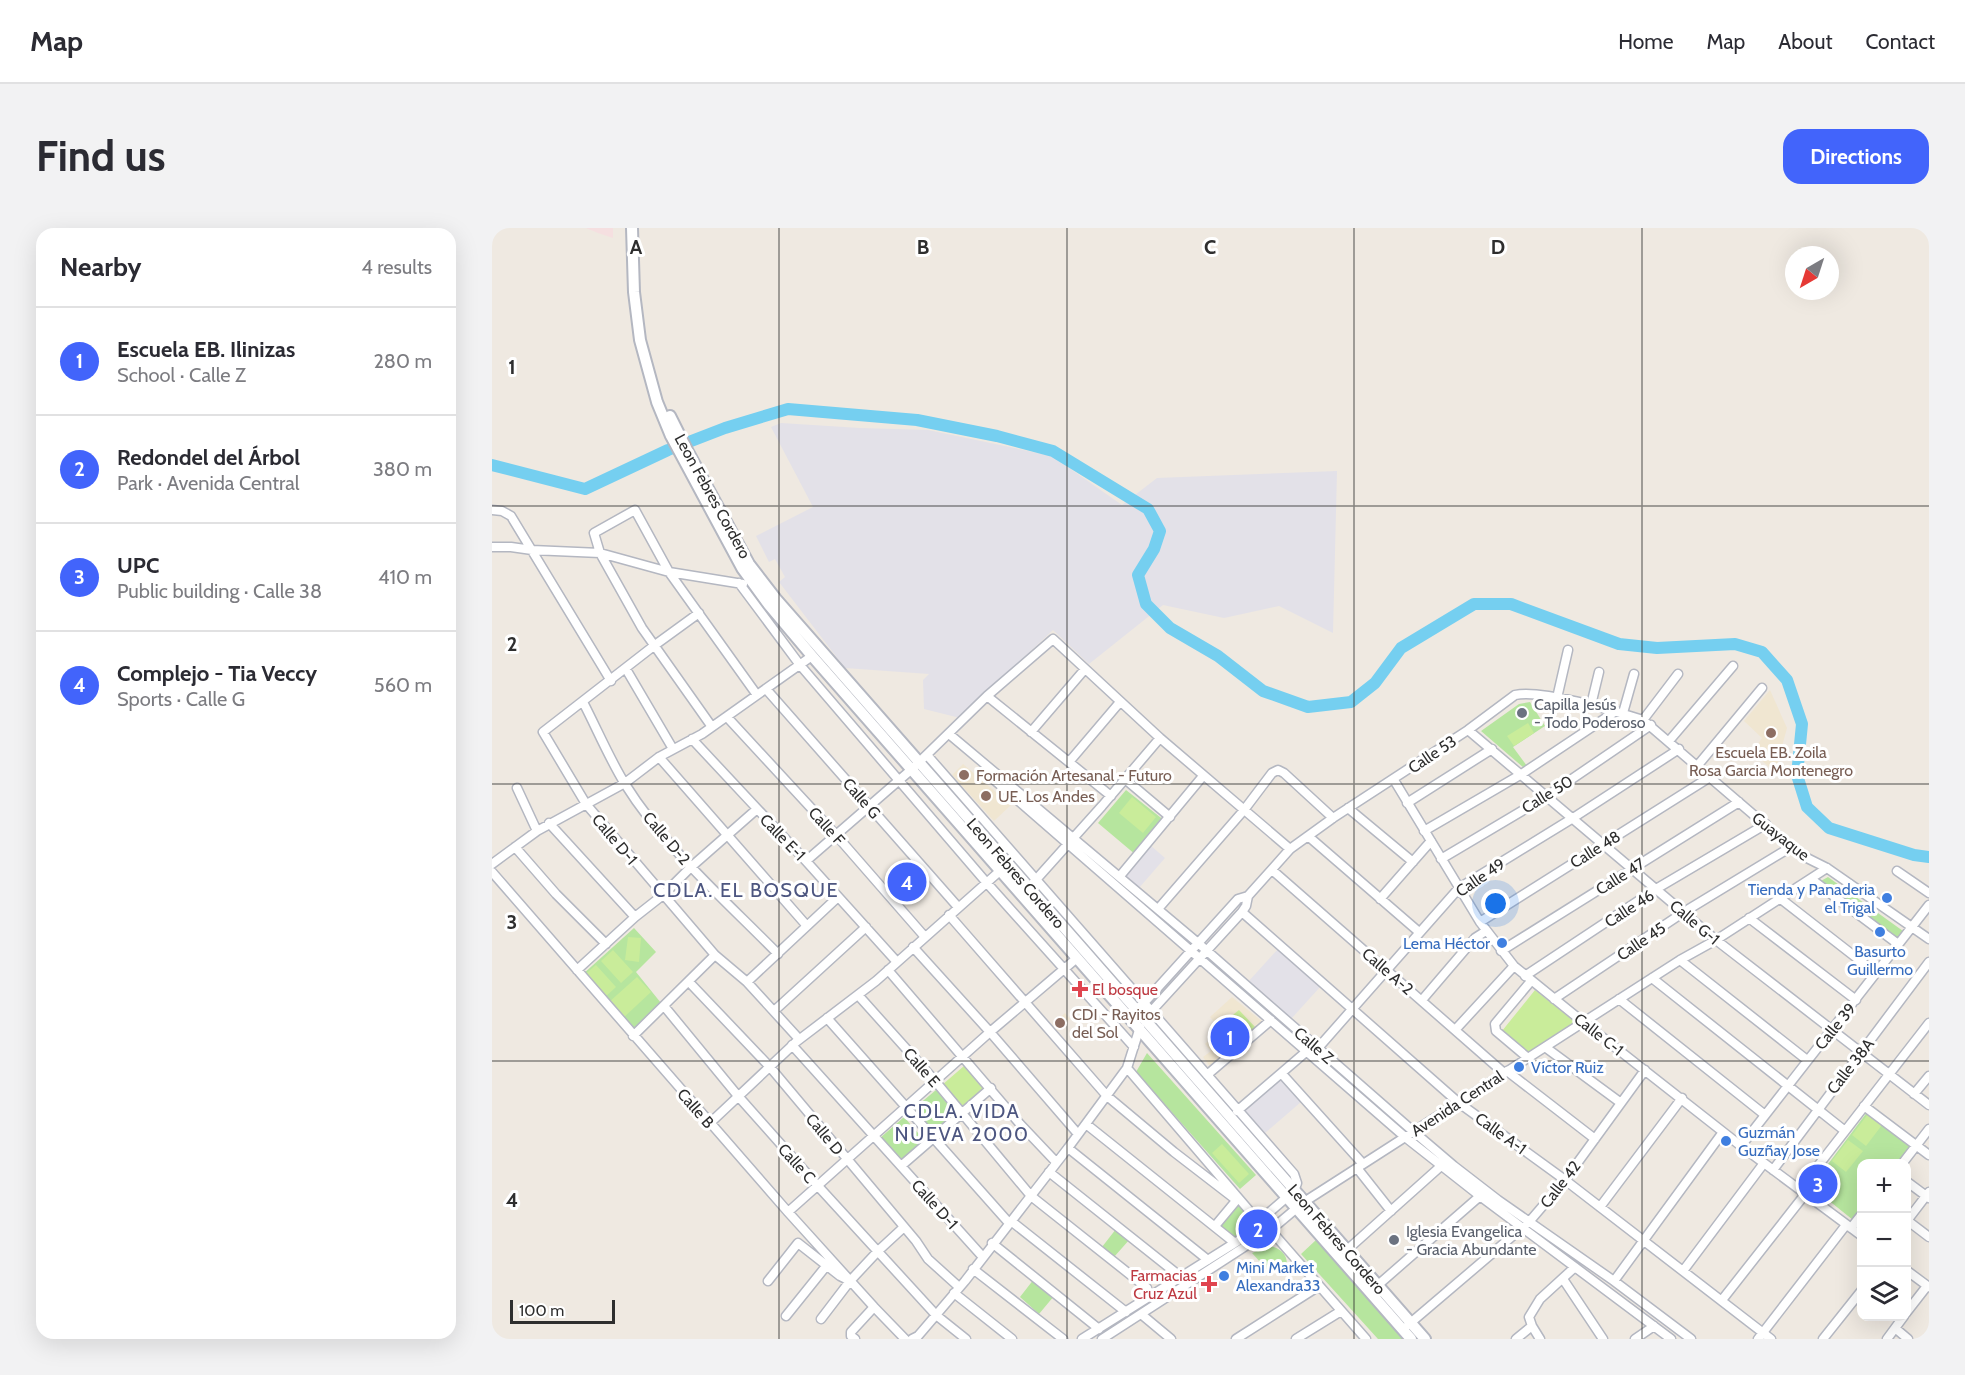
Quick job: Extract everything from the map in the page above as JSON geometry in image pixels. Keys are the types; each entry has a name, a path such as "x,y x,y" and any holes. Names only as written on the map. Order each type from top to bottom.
{"street":[{"name":"Leon Febres Cordero","path":"632,228 634,292 640,339 651,378 674,434 742,568 776,599 1008,864"},
{"path":"492,510 502,511 510,516 610,681"},
{"path":"712,727 642,628 600,553 594,533 635,510 669,572 757,695"},
{"path":"492,547 600,553 669,572 739,583 759,583"},
{"path":"739,583 800,665 986,882 1134,1047"},
{"name":"Leon Febres Cordero","path":"759,583 769,605 812,656 919,762 1028,887 1080,953 1145,1020 1291,1194 1407,1326 1425,1339"},
{"path":"583,702 699,613"},
{"path":"806,861 919,762 987,696 1053,639 1160,738 1290,849"},
{"path":"1557,698 1568,650"},
{"path":"493,860 549,823 625,783 659,757 727,717 812,656"},
{"path":"1669,741 1733,666"},
{"path":"626,669 673,749"},
{"path":"1031,732 1085,669"},
{"path":"1591,705 1599,672"},
{"path":"1424,831 1620,712 1634,674"},
{"name":"Calle 50","path":"1441,859 1547,796 1647,722 1678,674"},
{"path":"1698,765 1762,688"},
{"name":"Calle G","path":"766,689 958,907"},
{"name":"Calle 53","path":"1145,1020 1242,912 1248,896 1290,849 1333,818 1468,730 1515,695 1522,693 1557,698 1620,712 1647,722"},
{"path":"987,696 1110,796"},
{"name":"Calle D-1","path":"583,702 543,732 586,804 715,955 747,982 774,1011 796,1042 874,1137 982,1256"},
{"name":"Calle D-2","path":"583,702 625,783 653,823 691,867 778,954"},
{"path":"1069,762 1120,702"},
{"name":"Calle F","path":"727,717 836,835 925,937"},
{"name":"Guayaque","path":"1647,722 1791,847 1827,868 1929,939"},
{"name":"Calle G-1","path":"1468,730 1716,940 1929,1106"},
{"name":"Calle Z","path":"947,736 1071,841 1307,1051 1409,1135 1498,1200 1575,1267 1671,1339"},
{"path":"1115,979 1095,948 1028,887 1160,738"},
{"name":"Calle E-1","path":"692,739 897,962"},
{"path":"1407,803 1492,749"},
{"name":"Calle 49","path":"1318,1048 1459,888 1679,749"},
{"path":"659,757 807,926"},
{"path":"710,1123 796,1042 888,970 1008,864 1003,843 919,762"},
{"path":"1158,909 1244,810 1272,773 1278,770 1284,773 1333,818"},
{"path":"1120,876 1203,776"},
{"name":"Calle 48","path":"1480,922 1710,777"},
{"path":"1125,779 1170,817"},
{"name":"Calle C-1","path":"1394,780 1480,922 1514,966 1723,1132 1857,1232"},
{"path":"517,788 537,831"},
{"name":"Calle 47","path":"1501,951 1739,802"},
{"path":"1348,808 1413,862"},
{"path":"577,970 757,809"},
{"path":"549,823 635,917"},
{"name":"Calle 46","path":"1528,1058 1496,1031 1494,1024 1528,979 1656,890 1766,824"},
{"path":"1308,836 1419,932"},
{"name":"Calle Z","path":"1071,841 1120,876 1207,950 1318,1048 1441,1166 1480,1196 1614,1281 1691,1339"},
{"path":"1380,899 1431,842"},
{"path":"990,843 1003,843"},
{"path":"515,847 555,894 606,945"},
{"name":"Calle 45","path":"1554,999 1684,912 1791,847"},
{"name":"Avenida Central","path":"1273,1230 1301,1205 1360,1166 1827,868"},
{"name":"Calle A-2","path":"1272,870 1455,1030 1506,1072 1595,1139"},
{"path":"1897,871 1929,893"},
{"name":"Calle B","path":"492,873 788,1212 905,1339"},
{"path":"1811,879 1898,944"},
{"name":"Calle 53","path":"1136,1010 1238,898 1248,896"},
{"path":"747,982 838,897"},
{"path":"1781,899 1876,973"},
{"name":"Calle 39","path":"1742,1146 1929,905"},
{"name":"Calle A-1","path":"1242,912 1459,1103 1565,1180 1722,1300 1761,1336 1772,1339"},
{"path":"949,915 1107,1096 1235,1199 1215,1226"},
{"path":"1749,918 1856,1000"},
{"path":"774,1011 866,927"},
{"path":"1422,1000 1475,938 1486,931"},
{"path":"913,947 1078,1134"},
{"path":"788,1212 990,1032 1065,969 1080,953 1095,948"},
{"name":"Leon Febres Cordero","path":"1080,953 1115,979 1136,1010"},
{"path":"633,1036 715,955"},
{"path":"1680,960 1807,1060"},
{"name":"Calle 38A","path":"1773,1170 1929,962"},
{"path":"1455,1030 1514,966"},
{"path":"888,970 1020,1124 1056,1162"},
{"path":"1652,978 1845,1131"},
{"name":"Calle D","path":"689,982 770,1067 904,1227 928,1259 957,1290 1012,1339"},
{"name":"Calle E","path":"858,995 936,1082 1031,1196 1148,1287"},
{"path":"1619,999 1765,1115"},
{"name":"Calle C","path":"664,1006 738,1096 817,1185 936,1315 966,1339"},
{"path":"827,1018 1010,1222 1126,1312"},
{"name":"Leon Febres Cordero","path":"1145,1020 1201,1073 1246,1128 1291,1194"},
{"path":"912,1339 918,1336 957,1290 1107,1096 1127,1068 1145,1020"},
{"path":"1201,1073 1271,1020"},
{"path":"1722,1300 1845,1131 1929,1023"},
{"path":"1545,1047 1621,1104"},
{"path":"1237,1111 1307,1051"},
{"path":"1127,1068 1253,1215 1265,1216 1270,1221 1273,1230 1366,1339"},
{"name":"Calle 42","path":"1407,1326 1526,1225 1565,1180 1645,1070"},
{"path":"1282,1074 1360,1166 1390,1210"},
{"path":"1914,1094 1929,1076"},
{"path":"901,1166 991,1088"},
{"path":"1600,1207 1682,1098"},
{"path":"1225,1103 1237,1111 1246,1128"},
{"path":"1864,1106 1929,1155"},
{"path":"1086,1124 1235,1243"},
{"path":"1906,1159 1929,1129"},
{"path":"1614,1281 1723,1132"},
{"path":"1068,1148 1208,1260"},
{"path":"1683,1270 1764,1163"},
{"path":"1347,1250 1441,1166"},
{"path":"1048,1172 1181,1277"},
{"path":"1911,1184 1928,1195 1911,1216"},
{"path":"1265,1216 1291,1194"},
{"path":"1378,1285 1480,1196"},
{"name":"Leon Febres Cordero","path":"1301,1205 1347,1250 1378,1285 1407,1326 1411,1339"},
{"path":"1252,1242 1245,1234 1245,1224 1253,1215"},
{"path":"1761,1336 1857,1219"},
{"path":"1911,1224 1929,1238"},
{"path":"820,1319 850,1281 904,1227"},
{"path":"1102,1339 1252,1242 1267,1241 1273,1230"},
{"path":"1082,1339 1235,1243 1245,1234"},
{"path":"768,1281 798,1243 840,1276 850,1281"},
{"path":"992,1243 1099,1329"},
{"path":"786,1316 827,1265"},
{"path":"1540,1339 1529,1317 1531,1311 1540,1299 1575,1267"},
{"path":"973,1269 1063,1339"},
{"path":"1911,1274 1928,1286 1911,1307"},
{"path":"1563,1279 1603,1339"},
{"path":"1236,1339 1319,1286"},
{"path":"1823,1339 1857,1296"},
{"path":"855,1339 851,1332 874,1307"},
{"path":"1296,1339 1341,1311"},
{"path":"1141,1314 1171,1339"},
{"path":"1887,1339 1900,1321"},
{"path":"1516,1339 1532,1326"},
{"path":"1635,1339 1654,1326"},
{"path":"1895,1328 1908,1339"}],"shaded area":[{"path":"586,228 613,228 613,238 598,233"},
{"path":"781,423 928,430 1052,456 1122,505 1157,478 1337,471 1333,633 1279,606 1224,618 1163,605 1089,664 1053,630 960,718 924,709 923,680 929,674 845,668 779,582 785,577 775,559 769,562 756,536 813,507 771,427"},
{"name":"Escuela EB. Zoila Rosa Garcia Montenegro","path":"1770,690 1787,728 1775,772 1752,752 1762,738 1744,721"},
{"name":"UE. Los Andes","path":"963,764 1011,805 994,821 952,775"},
{"path":"1150,845 1165,858 1139,888 1124,875"},
{"path":"1278,949 1321,986 1291,1019 1248,982"},
{"path":"1232,997 1264,1023 1211,1068 1203,1057 1211,1051 1205,1044 1221,1030 1210,1017"},
{"name":"CDI - Rayitos del Sol","path":"1065,1013 1070,1019 1055,1033 1050,1027"},
{"path":"1281,1079 1301,1102 1265,1133 1244,1109"}],"green space":[{"path":"1530,702 1545,726 1513,747 1527,766 1524,768 1481,731 1519,704"},
{"path":"1528,723 1534,733 1514,746 1507,736"},
{"path":"1126,790 1165,821 1136,855 1098,823"},
{"path":"1132,797 1156,817 1143,833 1119,813"},
{"path":"913,864 925,878 902,900 889,886"},
{"path":"1828,877 1903,931 1897,940 1819,882"},
{"path":"634,928 656,952 636,972 661,1003 632,1031 582,975"},
{"path":"628,937 641,938 639,962 625,960"},
{"path":"613,950 633,972 621,983 601,961"},
{"path":"596,965 616,987 604,998 583,976"},
{"path":"637,977 651,992 622,1019 608,1003"},
{"path":"1535,990 1575,1022 1526,1054 1502,1031"},
{"path":"1239,1010 1256,1028 1246,1036 1229,1018"},
{"path":"1147,1053 1256,1175 1240,1189 1136,1072"},
{"path":"964,1066 985,1091 964,1110 942,1085"},
{"path":"936,1090 958,1116 934,1135 912,1110"},
{"path":"1868,1111 1912,1146 1901,1159 1857,1159 1857,1214 1853,1220 1817,1191 1825,1181 1819,1176"},
{"path":"1868,1114 1882,1125 1866,1146 1852,1135"},
{"path":"904,1117 926,1142 901,1163 880,1138"},
{"path":"1848,1140 1863,1151 1846,1172 1832,1161"},
{"path":"1222,1144 1249,1174 1239,1183 1212,1153"},
{"path":"1237,1202 1246,1218 1242,1232 1234,1240 1218,1226"},
{"path":"1258,1216 1267,1220 1271,1229 1267,1238 1258,1242 1249,1238 1245,1229 1249,1220"},
{"path":"1116,1229 1130,1239 1114,1257 1102,1247"},
{"path":"1316,1240 1403,1339 1378,1339 1301,1254"},
{"path":"1270,1246 1282,1252 1287,1264 1271,1274 1252,1253"},
{"path":"1034,1279 1054,1296 1039,1314 1020,1297"}],"waterway":[{"path":"492,465 585,489 668,450 725,428 788,409 917,420 997,436 1053,451 1148,509 1160,531 1154,549 1138,575 1146,604 1170,628 1218,656 1263,691 1308,707 1351,702 1375,683 1401,648 1474,604 1511,604 1619,644 1657,648 1735,644 1762,652 1787,680 1802,724 1797,775 1807,807 1829,828 1914,855 1929,857"}],"place":[{"name":"Capilla Jesús - Todo Poderoso","path":"1522,713"},
{"name":"Escuela EB. Zoila Rosa Garcia Montenegro","path":"1771,733"},
{"name":"Formación Artesanal - Futuro","path":"964,775"},
{"name":"UE. Los Andes","path":"986,796"},
{"name":"Complejo - Tia Veccy","path":"907,882"},
{"name":"Tienda y Panaderia el Trigal","path":"1887,898"},
{"name":"Basurto Guillermo","path":"1880,932"},
{"name":"Lema Héctor","path":"1502,943"},
{"name":"El bosque","path":"1080,989"},
{"name":"CDI - Rayitos del Sol","path":"1060,1023"},
{"name":"Escuela EB. Ilinizas","path":"1230,1037"},
{"name":"Víctor Ruiz","path":"1519,1067"},
{"name":"Guzmán Guzñay Jose","path":"1726,1141"},
{"name":"UPC","path":"1818,1184"},
{"name":"Redondel del Árbol","path":"1258,1229"},
{"name":"Iglesia Evangelica - Gracia Abundante","path":"1394,1240"},
{"name":"Mini Market Alexandra33","path":"1224,1276"},
{"name":"Farmacias Cruz Azul","path":"1209,1284"}],"district":[{"name":"CDLA. EL BOSQUE","path":"746,890"},
{"name":"CDLA. VIDA NUEVA 2000","path":"962,1122"}]}
